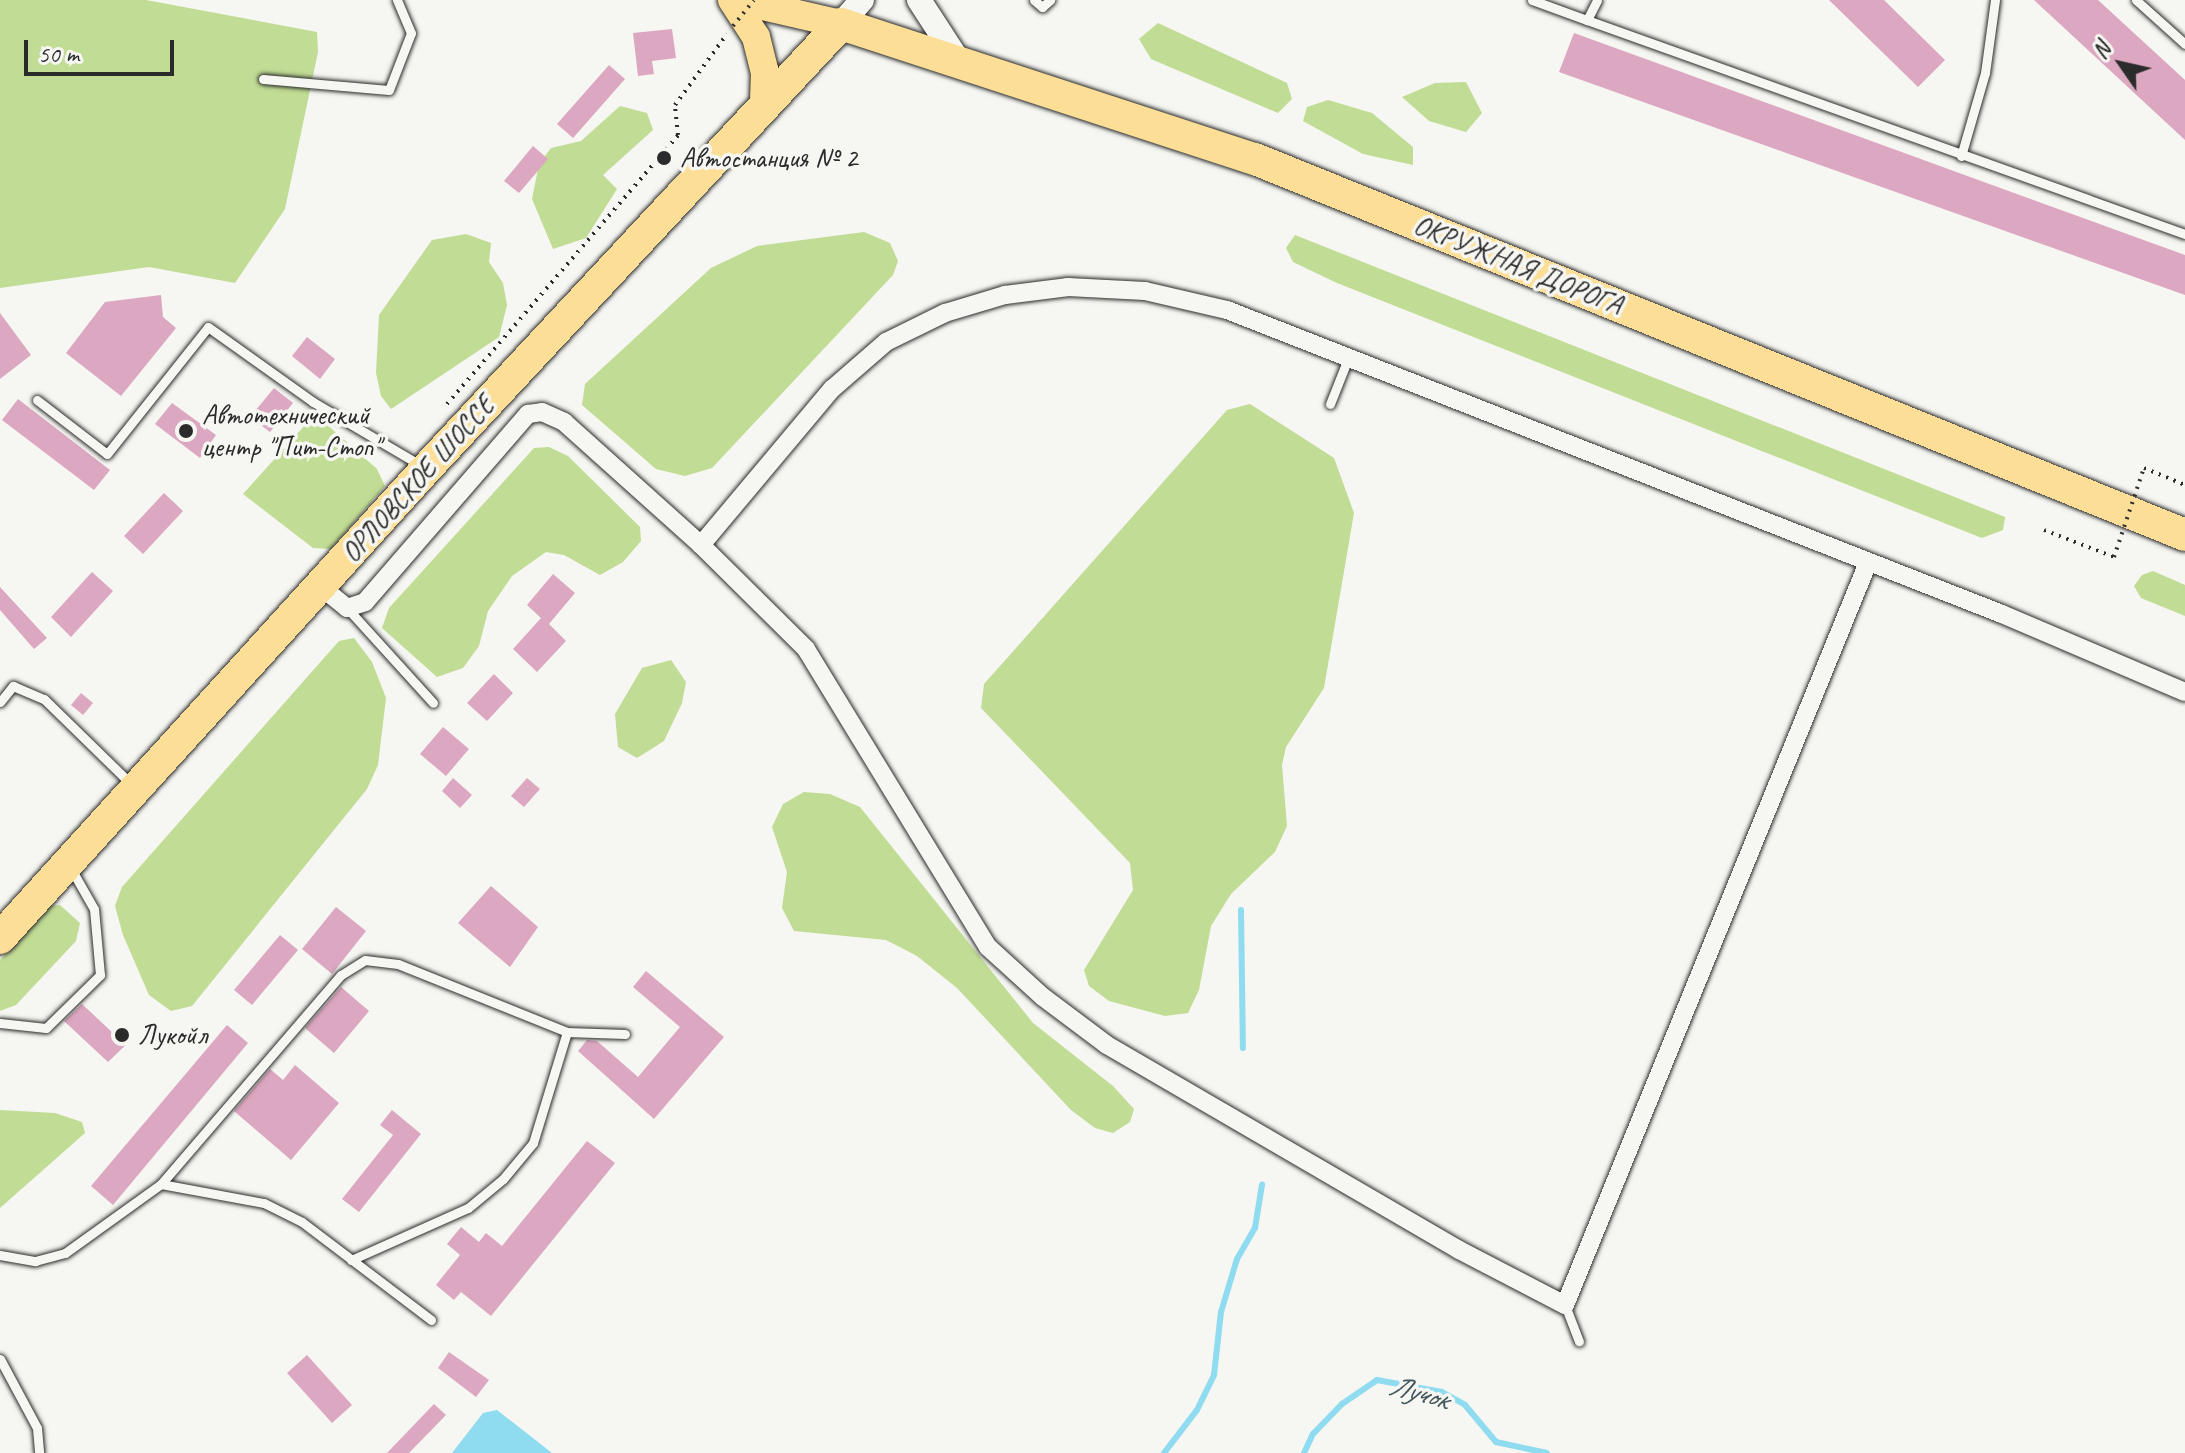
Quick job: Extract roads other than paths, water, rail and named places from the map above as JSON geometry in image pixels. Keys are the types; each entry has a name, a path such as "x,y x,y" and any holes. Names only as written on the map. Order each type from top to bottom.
{"highway":[{"name":"ОКРУЖНАЯ ДОРОГА","path":"851,12 956,57 1255,159 2185,535"},
{"name":"ОРЛОВСКОЕ ШОССЕ","path":"0,938 426,469 851,12"}],"main road":[{"path":"919,0 956,57"},
{"path":"734,9 851,12"},
{"path":"734,9 756,37 765,72 764,106"}],"street":[{"path":"701,545 832,389 886,342 975,304 1068,287 1145,291 1227,310 1349,356 1867,565 2002,614 2185,692"},
{"path":"320,586 347,608 365,602 528,414 542,412 564,422 701,545 806,649 988,947 1043,997 1107,1045 1459,1250 1565,1305 1867,565"}],"lane":[{"path":"263,79 389,90 411,33 397,0"},
{"path":"1034,0 1042,7 1050,0"},
{"path":"1532,0 2185,234"},
{"path":"1587,20 1597,0"},
{"path":"1961,156 1985,73 1995,0"},
{"path":"2136,0 2185,44"},
{"path":"37,400 107,454 208,327 313,402 426,469"},
{"path":"1330,404 1349,356"},
{"path":"347,608 433,703"},
{"path":"0,702 13,686 44,699 137,790"},
{"path":"0,1023 46,1028 100,975 94,909 69,864"},
{"path":"0,1255 35,1261 65,1253 161,1184 341,975 365,960 398,964 567,1032 625,1034"},
{"path":"351,1260 468,1208 503,1179 533,1143 567,1032"},
{"path":"161,1184 264,1203 302,1222 431,1320"},
{"path":"1565,1305 1579,1341"},
{"path":"0,1359 37,1428 39,1453"}],"water":[{"path":"497,1410 552,1453 452,1453 483,1413"}],"waterway":[{"path":"1241,910 1243,1048"},
{"path":"1164,1453 1197,1410 1214,1375 1221,1312 1237,1259 1255,1228 1262,1185"},
{"name":"Лучок","path":"1304,1453 1313,1434 1342,1404 1377,1380 1442,1392 1465,1405 1496,1442 1547,1453"}],"place":[{"name":"Автостанция № 2","path":"664,158"},
{"name":"Автотехнический центр \"Пит-Стоп\"","path":"186,431"},
{"name":"Лукойл","path":"122,1035"}]}
